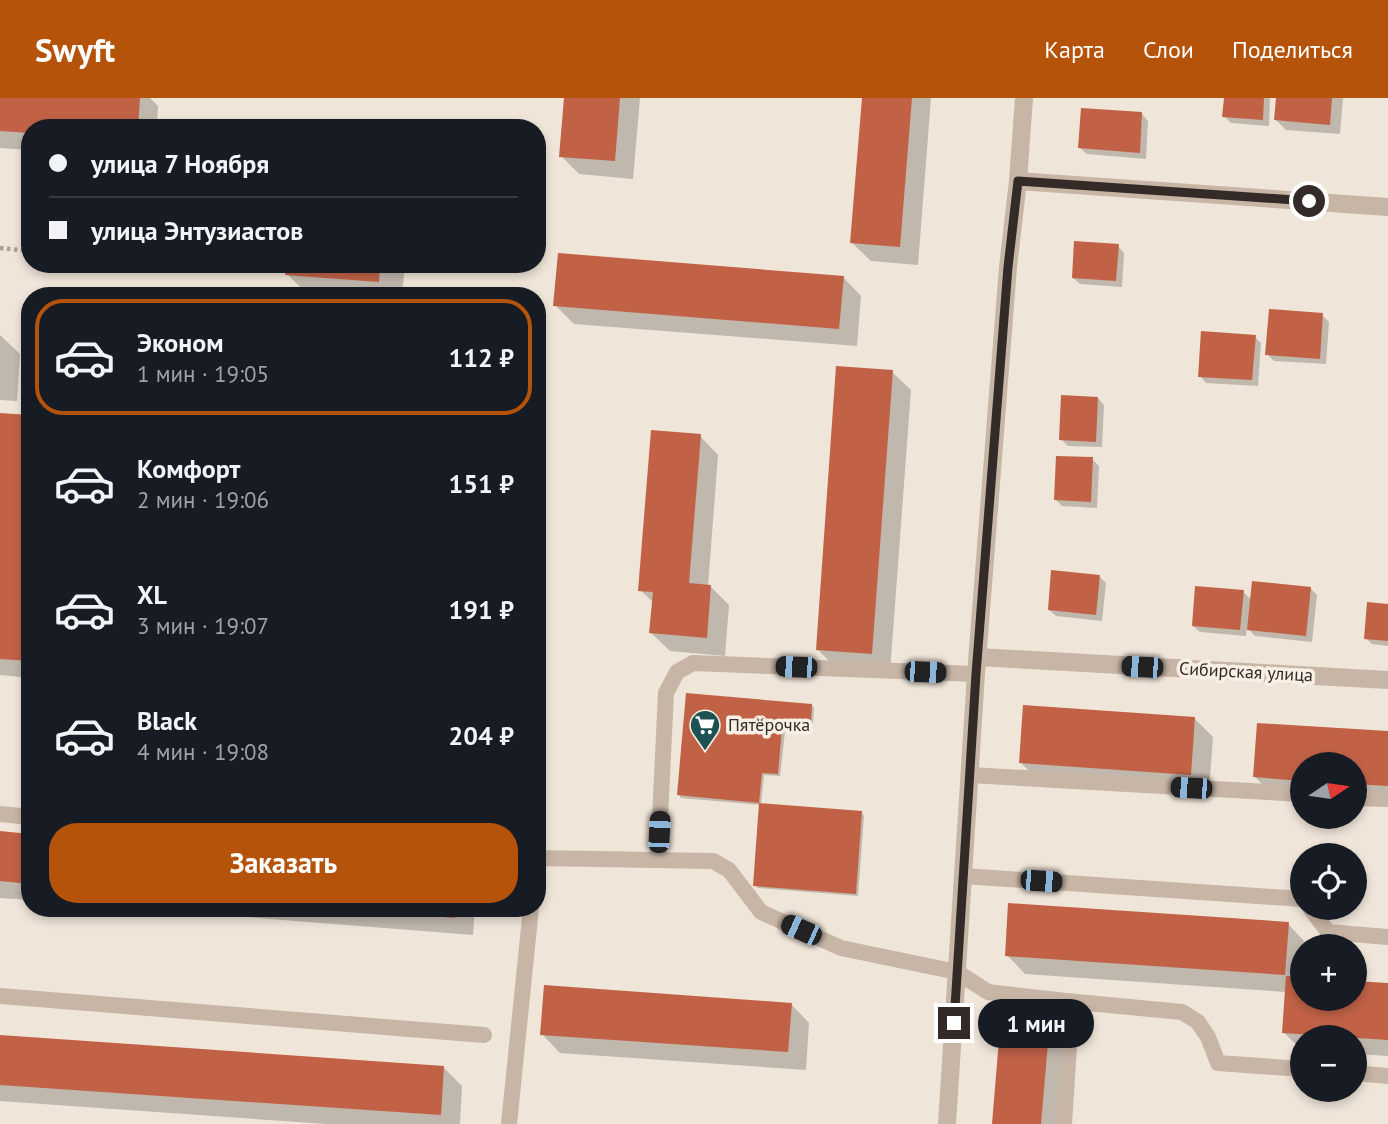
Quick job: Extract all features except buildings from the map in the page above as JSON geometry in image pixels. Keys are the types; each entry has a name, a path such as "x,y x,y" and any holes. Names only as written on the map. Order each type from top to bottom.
{"street":[{"path":"947,1124 977,666 1024,98"},
{"path":"1018,181 1388,207"},
{"name":"Сибирская улица","path":"977,666 1388,680"}],"lane":[{"path":"658,860 666,693 677,672 693,663 977,666"},
{"path":"970,775 1290,793"},
{"path":"1367,798 1388,799"},
{"path":"0,814 21,816"},
{"path":"546,858 713,861 729,870 761,912 841,948 957,972 988,992 1182,1012 1198,1022 1208,1037 1218,1063 1290,1068"},
{"path":"963,876 1290,898"},
{"path":"509,1124 530,917"},
{"path":"1319,920 1328,932 1388,937"},
{"path":"0,996 484,1035"},
{"path":"1064,1124 1069,1046"},
{"path":"1367,1074 1388,1076"}],"path":[{"path":"0,248 21,250"}],"place":[{"name":"Пятёрочка","path":"705,752"}],"route":[{"path":"954,1023 976,674 1008,267 1018,181 1309,201"}]}
